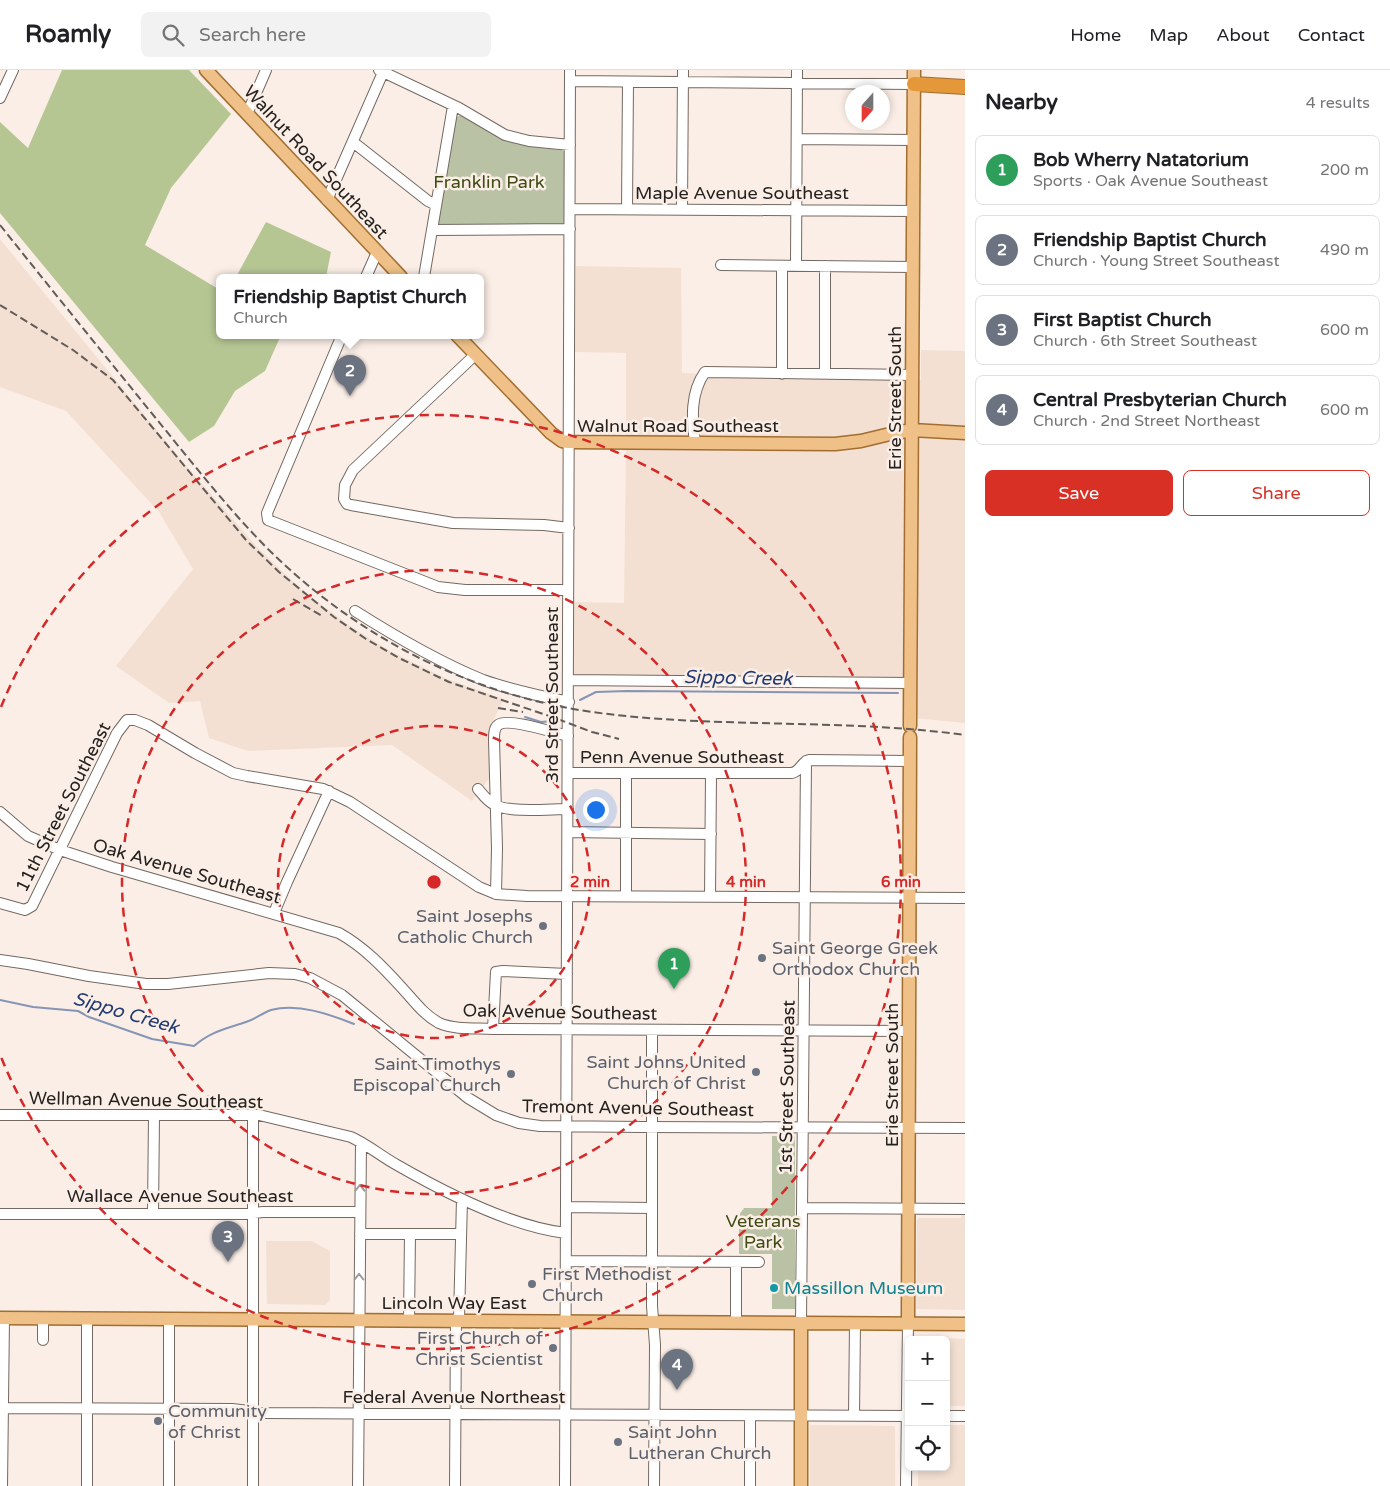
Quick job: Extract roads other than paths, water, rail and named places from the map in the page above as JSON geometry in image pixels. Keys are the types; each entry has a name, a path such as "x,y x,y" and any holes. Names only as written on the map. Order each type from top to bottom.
{"highway":[{"path":"914,84 965,86"}],"main road":[{"name":"Walnut Road Southeast","path":"206,70 398,274"},
{"name":"Erie Street South","path":"908,1324 914,70"},
{"name":"Walnut Road Southeast","path":"461,339 551,433 562,441 835,444 861,442 912,430 965,433"},
{"name":"Lincoln Way East","path":"2,1318 458,1319 965,1324"},
{"path":"801,1323 801,1486"}],"street":[{"path":"0,98 13,70"},
{"path":"246,114 266,70"},
{"name":"3rd Street Southeast","path":"565,1486 570,70"},
{"path":"682,209 683,70"},
{"path":"796,266 797,70"},
{"path":"328,200 382,71 453,106 505,135 528,141 570,145"},
{"path":"570,81 914,84"},
{"path":"627,209 628,82"},
{"path":"425,274 453,106"},
{"path":"797,139 914,140"},
{"path":"353,142 428,201 436,205"},
{"name":"Maple Avenue Southeast","path":"570,208 914,211"},
{"path":"432,230 570,229"},
{"path":"367,274 377,252"},
{"path":"721,266 913,267"},
{"path":"782,266 782,374"},
{"path":"825,266 825,374"},
{"path":"340,339 267,514 267,519 438,587 465,590 568,590"},
{"path":"476,354 359,465 348,478 343,491 343,497 351,505 453,523 544,525 569,528"},
{"path":"695,443 693,408 697,389 704,372 912,375"},
{"path":"355,611 405,642 484,680 507,688 569,702"},
{"path":"568,680 911,683"},
{"name":"11th Street Southeast","path":"0,903 20,909 28,909 36,901 117,733 127,720 135,720 148,725 194,753 233,773 329,791"},
{"path":"496,894 494,740 497,727 503,723 512,722 568,736"},
{"name":"Penn Avenue Southeast","path":"568,773 792,773 799,770 806,761 910,761"},
{"name":"1st Street Southeast","path":"801,1323 806,761"},
{"path":"626,774 626,896"},
{"path":"710,897 711,774"},
{"path":"478,789 496,806 508,809 568,809"},
{"path":"274,913 329,791 350,802 479,888 496,894 527,896 965,898"},
{"name":"Oak Avenue Southeast","path":"0,812 28,836 60,850 112,867 329,929 349,938 380,965 424,1012 440,1023 462,1028 493,1029 909,1031"},
{"path":"568,832 711,834"},
{"name":"Tremont Avenue Southeast","path":"0,960 146,984 168,984 269,973 295,974 310,978 342,995 456,1089 496,1115 519,1124 652,1127 965,1128"},
{"path":"493,1029 496,972 567,974"},
{"path":"652,1030 652,1262 655,1345 654,1486"},
{"name":"Wellman Avenue Southeast","path":"0,1114 253,1115 276,1118 351,1138 361,1142 398,1166 462,1199 539,1228 566,1233"},
{"path":"153,1214 154,1115"},
{"path":"253,1115 253,1486"},
{"path":"358,1486 361,1142"},
{"path":"455,1486 455,1414 462,1199"},
{"path":"566,1207 652,1208"},
{"path":"802,1208 965,1209"},
{"name":"Wallace Avenue Southeast","path":"0,1214 360,1212"},
{"path":"0,1214 0,1224"},
{"path":"360,1234 460,1234"},
{"path":"409,1320 410,1234"},
{"path":"566,1261 759,1262"},
{"path":"736,1262 736,1322"},
{"path":"2,1318 2,1486"},
{"path":"43,1318 43,1340"},
{"path":"86,1486 87,1318"},
{"path":"170,1318 170,1486"},
{"path":"854,1416 855,1323"},
{"path":"908,1324 908,1381"},
{"name":"Federal Avenue Northeast","path":"2,1408 232,1409 252,1411 455,1414 905,1416"},
{"path":"750,1416 750,1486"},
{"path":"950,1416 965,1416"},
{"path":"906,1486 908,1426"}],"waterway":[{"name":"Sippo Creek","path":"580,700 596,692 627,691 898,693"},
{"name":"Sippo Creek","path":"525,717 541,722 552,721"},
{"name":"Sippo Creek","path":"0,1000 33,1007 78,1011 89,1017 152,1039 194,1046 213,1034 249,1021 271,1010 281,1008 313,1011 354,1024"}],"railway":[{"path":"0,225 194,466 264,545 335,607 374,633 414,656 457,675 501,691 546,703 592,712 685,720 872,727 965,735"},
{"path":"0,305 73,350 113,380 246,540 279,572 334,617 366,639 401,659 449,682 592,732 619,739"},
{"path":"293,599 324,617"},
{"path":"498,708 523,712"}],"place":[{"name":"Friendship Baptist Church","path":"350,396"},
{"name":"Saint Josephs Catholic Church","path":"543,926"},
{"name":"Saint George Greek Orthodox Church","path":"762,958"},
{"name":"Bob Wherry Natatorium","path":"674,989"},
{"name":"Saint Johns United Church of Christ","path":"756,1072"},
{"name":"Saint Timothys Episcopal Church","path":"511,1074"},
{"name":"First Baptist Church","path":"228,1262"},
{"name":"First Methodist Church","path":"532,1284"},
{"name":"Massillon Museum","path":"774,1288"},
{"name":"First Church of Christ Scientist","path":"553,1348"},
{"name":"Central Presbyterian Church","path":"677,1390"},
{"name":"Community of Christ","path":"158,1421"},
{"name":"Saint John Lutheran Church","path":"618,1442"}],"park label":[{"name":"Franklin Park","path":"489,182"},
{"name":"Veterans Park","path":"763,1231"}]}
